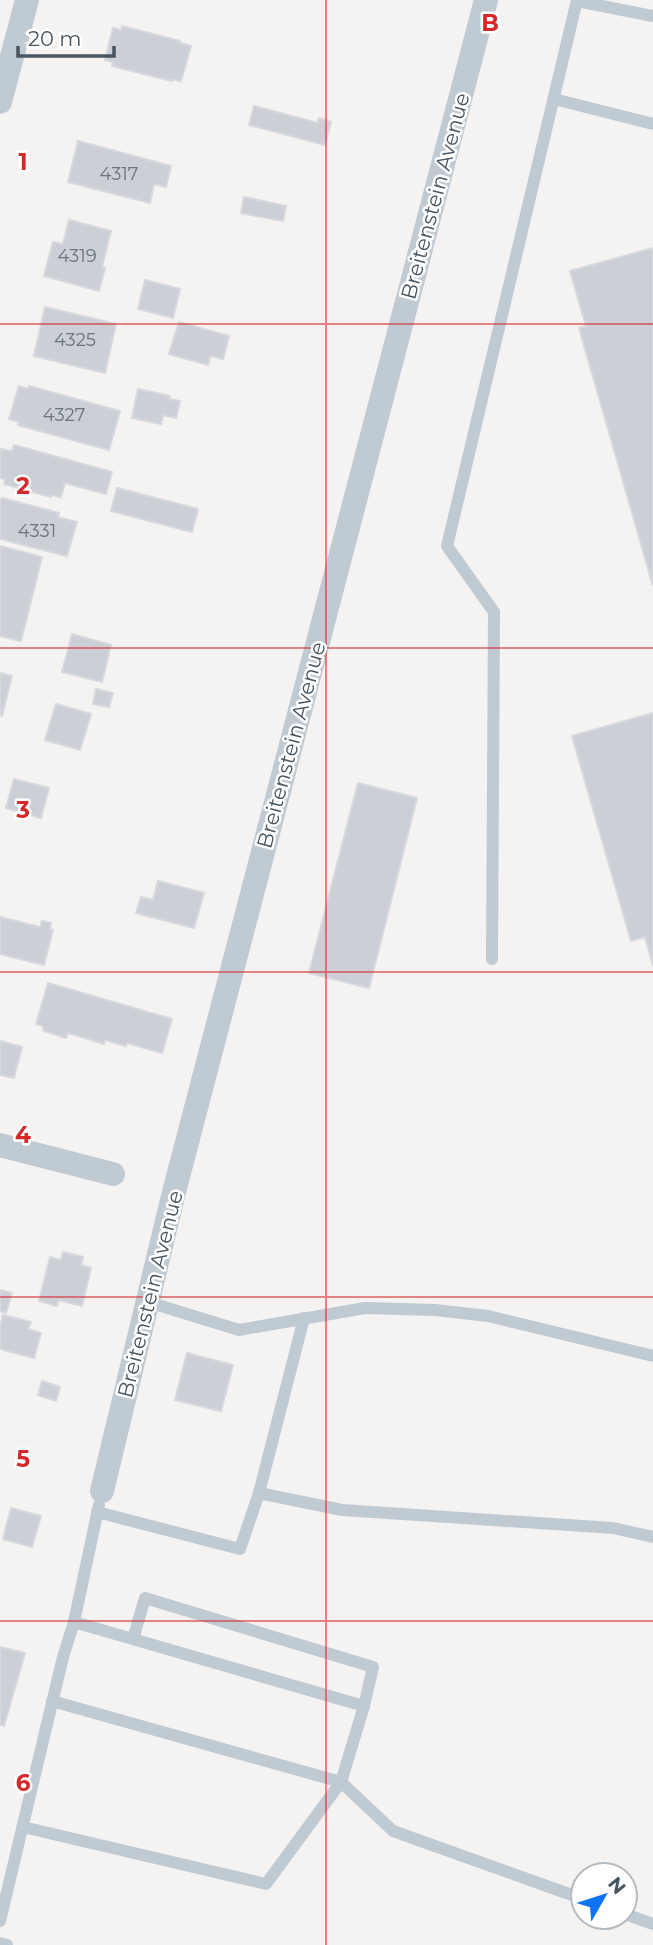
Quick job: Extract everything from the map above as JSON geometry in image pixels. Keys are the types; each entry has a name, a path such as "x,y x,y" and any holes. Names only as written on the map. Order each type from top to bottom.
{"street":[{"path":"0,102 27,0"},
{"name":"Breitenstein Avenue","path":"100,1501 181,1165 486,0"},
{"path":"0,1146 113,1174"}],"lane":[{"path":"492,959 494,612 447,546 577,0 653,16"},
{"path":"554,99 653,124"},
{"path":"148,1302 239,1330 365,1308 488,1316 653,1356"},
{"path":"0,1921 52,1701 74,1622 100,1501 240,1549 259,1493 304,1318"},
{"path":"259,1493 342,1510 614,1528 653,1537"},
{"path":"23,1827 266,1884 341,1782 373,1667 145,1598 133,1639"},
{"path":"74,1622 364,1706"},
{"path":"52,1701 341,1782 393,1831 569,1894"},
{"path":"0,1943 7,1945"}],"building":[{"path":"122,26 191,46 181,81 112,66 113,62 105,60 113,28 121,30"},
{"path":"254,106 318,123 319,118 331,122 325,145 249,125"},
{"path":"78,141 171,166 166,187 154,184 150,203 68,182"},
{"path":"244,197 286,206 283,221 241,213"},
{"path":"69,220 111,231 99,291 44,276 53,242 63,244"},
{"path":"653,248 653,586 579,328 586,326 570,271"},
{"path":"145,280 180,289 173,318 138,309"},
{"path":"45,307 116,324 105,373 34,356"},
{"path":"179,322 229,336 223,359 210,356 208,365 169,354"},
{"path":"19,386 28,389 29,386 120,411 109,450 18,425 19,422 9,419"},
{"path":"138,389 180,401 176,418 163,415 161,424 132,418"},
{"path":"14,445 112,472 106,494 65,483 61,497 51,497 4,484 5,479 0,478 1,449 12,451"},
{"path":"117,488 198,509 192,532 111,511"},
{"path":"2,498 59,513 58,517 77,522 67,556 0,539"},
{"path":"0,546 42,557 21,641 0,636"},
{"path":"72,634 111,645 102,682 62,672"},
{"path":"0,673 12,676 2,716 0,715"},
{"path":"96,689 113,693 109,707 93,704"},
{"path":"56,704 91,714 80,750 45,740"},
{"path":"653,713 653,966 645,937 631,941 572,736"},
{"path":"14,779 49,788 41,818 6,808"},
{"path":"358,783 417,798 369,988 309,973"},
{"path":"158,881 204,893 194,928 136,913 141,897 153,900"},
{"path":"0,917 40,927 42,921 51,923 50,929 53,930 44,965 0,954"},
{"path":"48,983 172,1019 162,1053 127,1043 126,1046 105,1040 104,1044 68,1033 66,1038 44,1031 43,1026 36,1024"},
{"path":"0,1041 22,1047 14,1078 0,1075"},
{"path":"63,1252 83,1257 81,1265 91,1268 82,1306 58,1300 57,1306 39,1301 50,1257 61,1260"},
{"path":"0,1290 12,1293 6,1313 0,1311"},
{"path":"3,1315 31,1322 28,1329 41,1333 34,1358 0,1349"},
{"path":"187,1353 233,1365 221,1411 175,1400"},
{"path":"42,1381 60,1387 56,1401 38,1395"},
{"path":"11,1508 41,1516 32,1547 3,1539"},
{"path":"0,1647 25,1653 4,1726 0,1725"}]}
